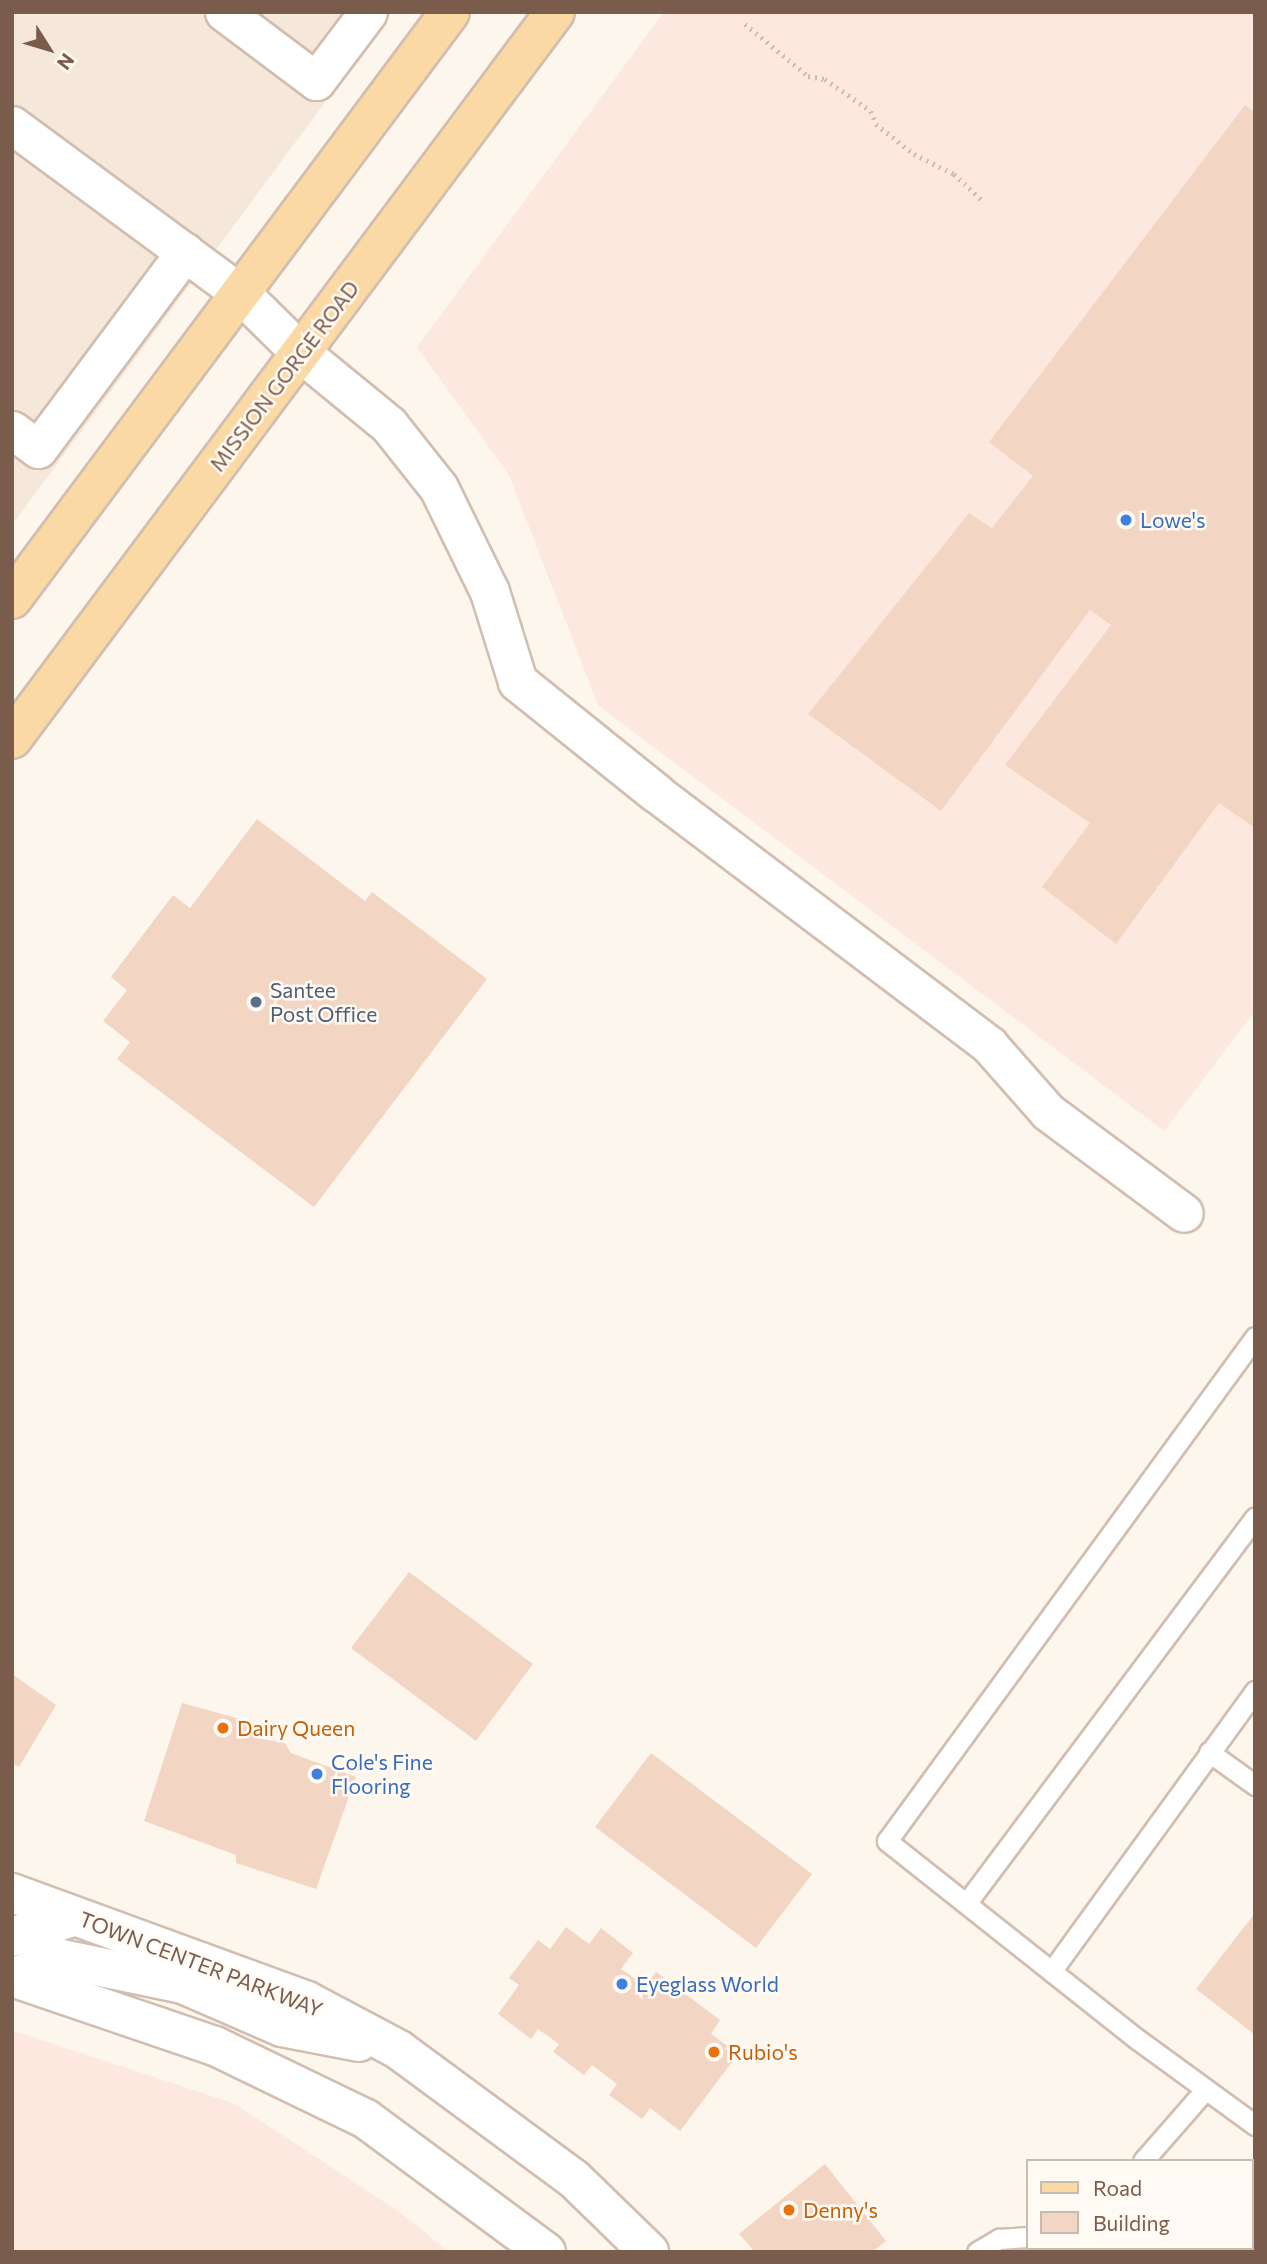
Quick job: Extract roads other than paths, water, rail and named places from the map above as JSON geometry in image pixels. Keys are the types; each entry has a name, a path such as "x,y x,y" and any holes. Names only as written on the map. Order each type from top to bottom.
{"main road":[{"path":"12,599 450,12"},
{"name":"MISSION GORGE ROAD","path":"12,739 555,12"},
{"path":"241,294 301,353 390,425 439,488 490,592 518,682 656,793"},
{"name":"TOWN CENTER PARKWAY","path":"12,1893 307,2001 399,2050 574,2179 649,2252"},
{"path":"12,1937 75,1916"},
{"path":"13,1977 62,1959 183,1984 282,2027 399,2050"},
{"path":"13,1977 215,2046 366,2119 546,2252"}],"street":[{"path":"224,12 316,81 368,12"},
{"path":"12,125 241,294"},
{"path":"12,430 38,449 185,252"},
{"path":"656,793 989,1045 1048,1112 1184,1213"}],"lane":[{"path":"1255,1337 887,1841 968,1901 1205,2090 1255,2125"},
{"path":"968,1901 1255,1518"},
{"path":"1053,1969 1255,1691"},
{"path":"1209,1752 1255,1785"},
{"path":"1145,2159 1205,2090"},
{"path":"977,2252 999,2239 1026,2238"}],"place":[{"name":"Lowe's","path":"1126,520"},
{"name":"Santee Post Office","path":"256,1002"},
{"name":"Dairy Queen","path":"223,1728"},
{"name":"Cole's Fine Flooring","path":"317,1774"},
{"name":"Eyeglass World","path":"622,1984"},
{"name":"Rubio's","path":"714,2052"},
{"name":"Denny's","path":"789,2210"}]}
